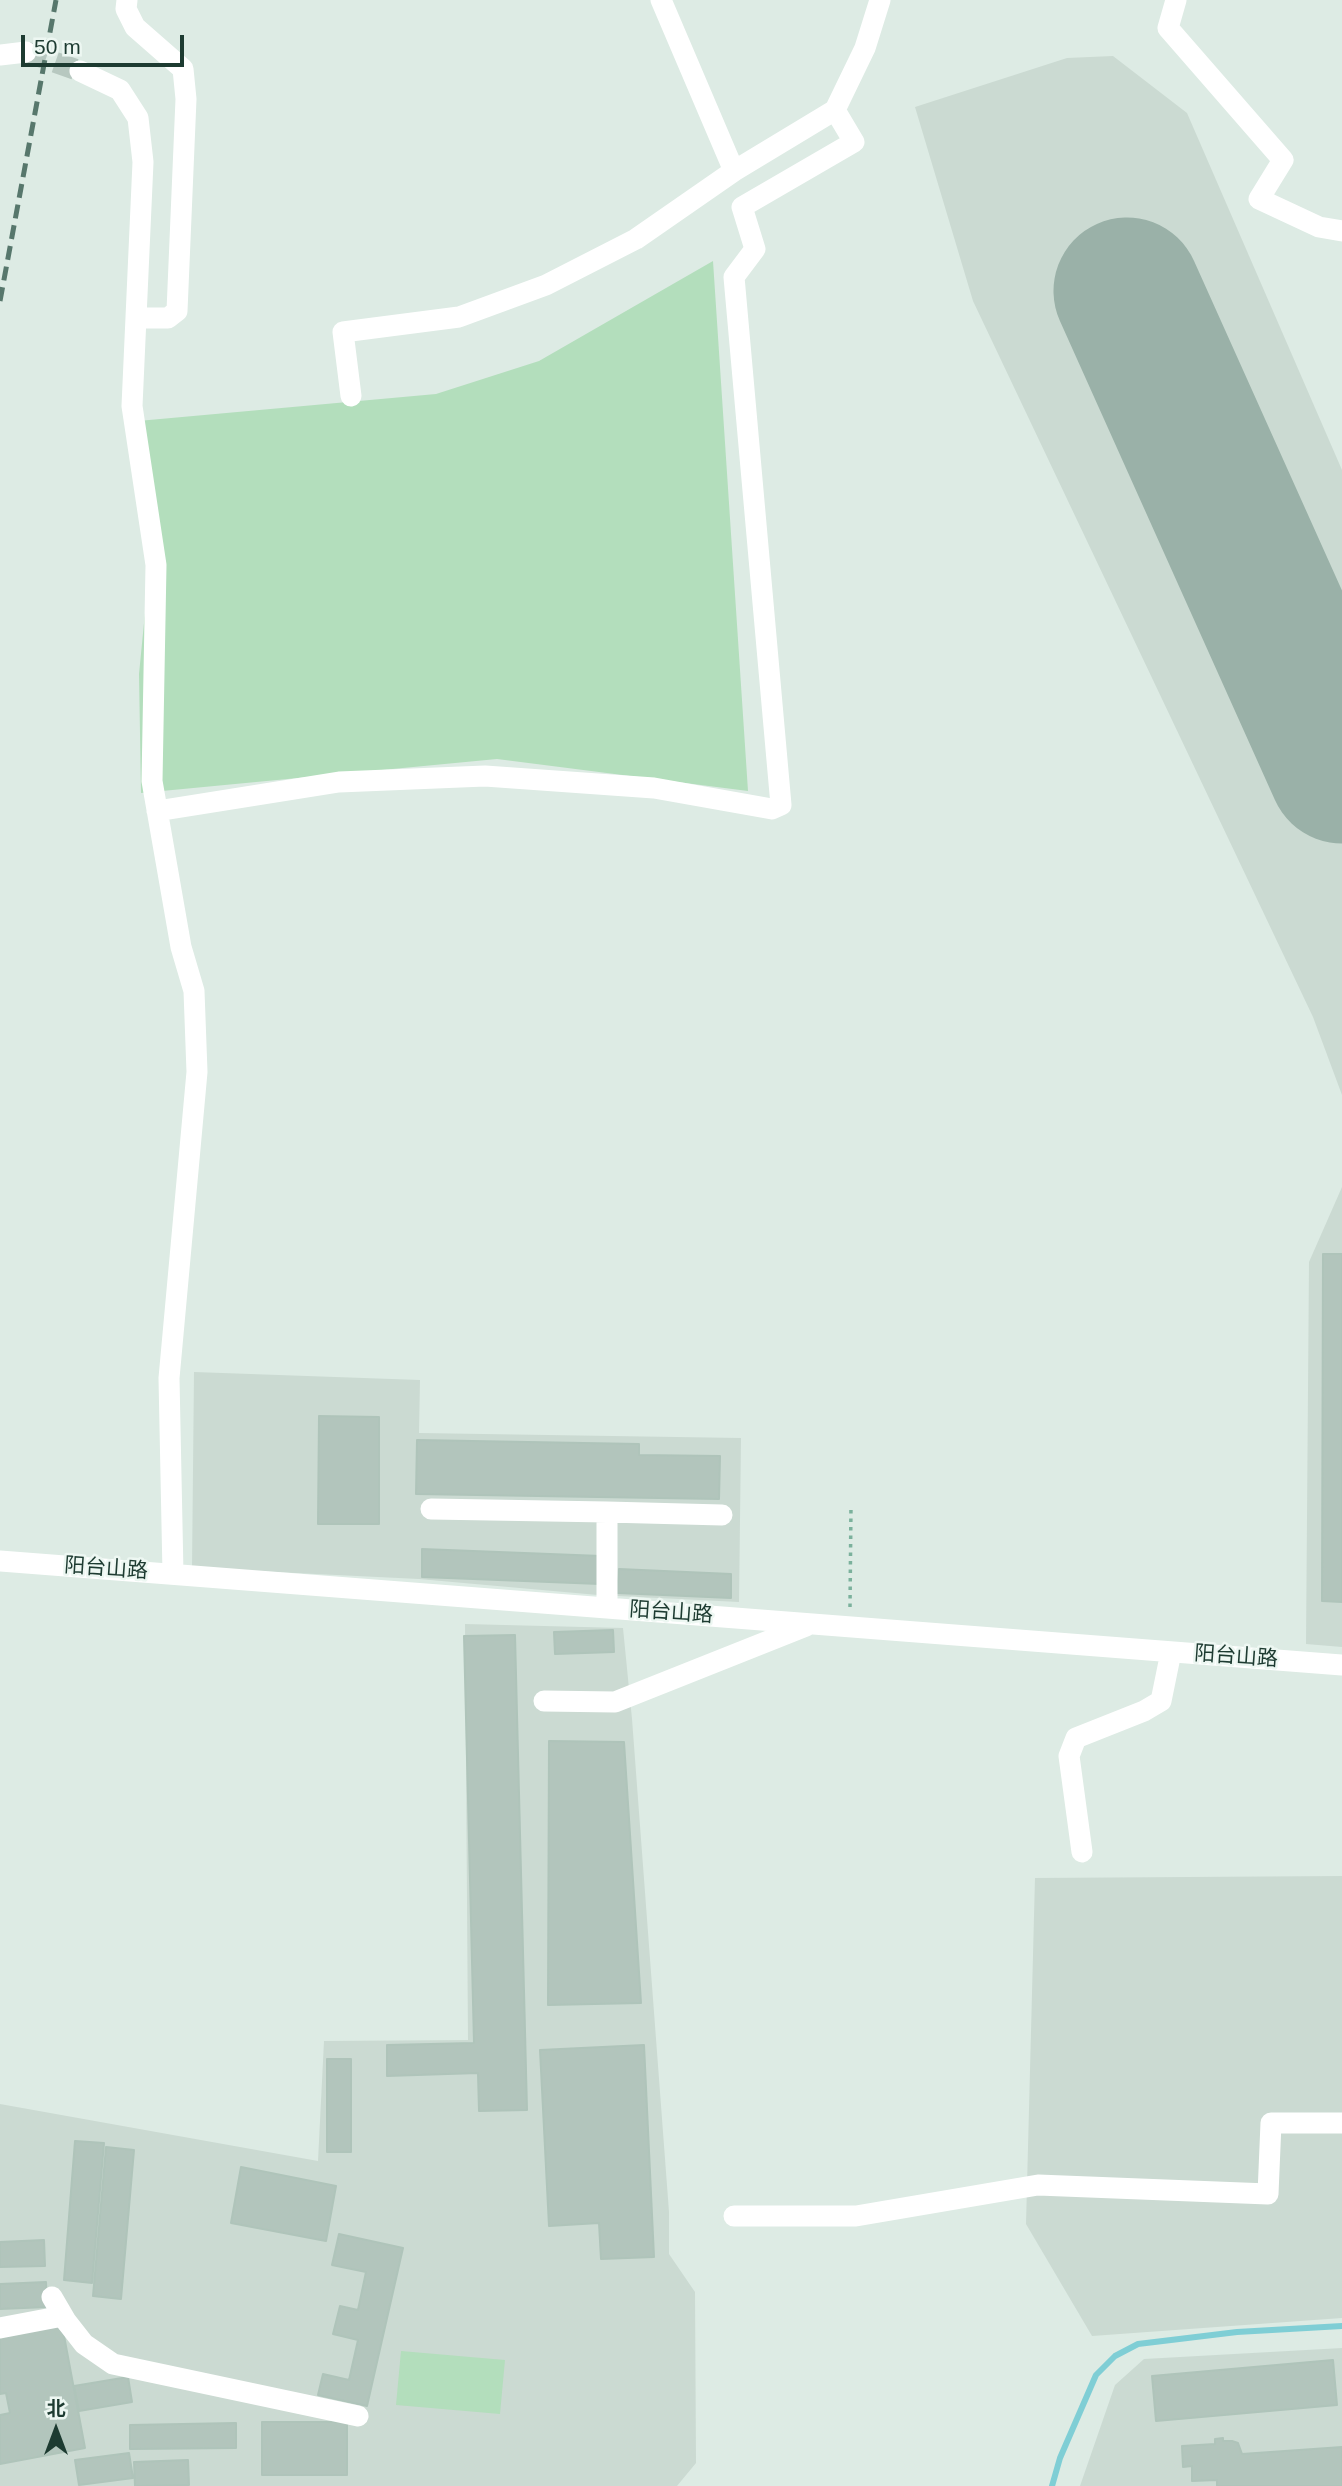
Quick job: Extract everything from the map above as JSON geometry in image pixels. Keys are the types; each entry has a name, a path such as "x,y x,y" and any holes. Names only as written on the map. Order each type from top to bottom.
{"street":[{"path":"127,0 126,9 135,27 183,69 186,99 177,311 168,318 136,318"},
{"path":"661,0 734,171"},
{"path":"351,396 342,332 459,317 546,285 636,239 734,171 835,110 865,48 880,0"},
{"path":"1176,0 1168,28 1283,160 1259,199 1320,227 1342,231"},
{"path":"0,55 26,52"},
{"path":"80,71 120,90 138,118 143,162 132,406 156,565 152,781 181,947 194,991 197,1072 169,1378 173,1574"},
{"path":"157,811 339,782 485,776 654,788 772,809 781,805 734,277 755,249 742,207 854,142 835,110"},
{"path":"431,1509 722,1515"},
{"path":"607,1512 607,1608"},
{"name":"阳台山路","path":"0,1561 1342,1665"},
{"path":"544,1701 615,1702 811,1624"},
{"path":"1082,1852 1069,1756 1076,1738 1144,1712 1161,1701 1171,1651"},
{"path":"734,2217 856,2216 1038,2185 1268,2194 1271,2123 1342,2123"},
{"path":"0,2328 57,2306 83,2344 113,2364 358,2416"}],"path":[{"path":"849,1627 850,1506"}],"shaded area":[{"path":"1113,56 1187,113 1342,470 1342,1095 1313,1017 973,301 915,107 1067,58"},
{"path":"1342,1187 1342,1647 1306,1644 1309,1262"},
{"path":"194,1372 420,1380 419,1433 741,1438 739,1602 598,1595 419,1579 192,1568"},
{"path":"465,1624 623,1628 669,2212 669,2254 695,2292 696,2463 677,2486 0,2486 0,2104 318,2161 324,2041 468,2040"},
{"path":"1342,1876 1342,2318 1092,2336 1026,2224 1035,1878"},
{"path":"1342,2348 1342,2486 1080,2486 1115,2385 1144,2359"}],"green space":[{"path":"713,261 748,791 497,759 141,793 139,674 150,562 127,422 436,394 539,361"},
{"path":"401,2351 505,2360 500,2414 396,2405"}],"building":[{"path":"1323,1254 1342,1254 1342,1602 1322,1601"},
{"path":"319,1416 379,1417 379,1524 318,1524"},
{"path":"417,1440 639,1444 639,1455 720,1456 719,1499 416,1494"},
{"path":"422,1549 601,1556 600,1584 422,1577"},
{"path":"619,1569 731,1574 731,1598 617,1593"},
{"path":"613,1630 614,1652 555,1654 554,1632"},
{"path":"515,1635 527,2110 479,2111 478,2073 387,2076 387,2045 474,2043 464,1636"},
{"path":"549,1741 624,1742 641,2003 548,2005"},
{"path":"644,2045 654,2257 601,2259 599,2223 549,2226 540,2050"},
{"path":"327,2059 351,2059 351,2152 327,2152"},
{"path":"75,2141 104,2143 92,2283 64,2280"},
{"path":"106,2147 134,2150 121,2299 93,2296"},
{"path":"241,2167 336,2186 326,2241 231,2223"},
{"path":"339,2234 403,2248 367,2406 318,2395 323,2374 349,2380 358,2340 333,2334 340,2306 358,2310 366,2272 332,2265"},
{"path":"44,2240 45,2266 0,2267 0,2242"},
{"path":"46,2282 47,2307 0,2309 0,2284"},
{"path":"62,2325 85,2448 0,2464 0,2415 10,2413 6,2393 0,2394 0,2337"},
{"path":"1333,2360 1337,2405 1156,2421 1152,2376"},
{"path":"128,2377 132,2402 79,2411 74,2386"},
{"path":"262,2422 347,2422 347,2475 262,2475"},
{"path":"236,2423 236,2448 130,2449 130,2425"},
{"path":"1223,2438 1223,2441 1238,2443 1242,2454 1342,2447 1342,2486 1217,2486 1217,2480 1192,2481 1192,2466 1183,2467 1182,2446 1215,2444 1215,2439"},
{"path":"129,2453 133,2478 79,2485 75,2460"},
{"path":"188,2460 189,2485 135,2486 134,2462"}],"waterway":[{"path":"1052,2486 1060,2458 1096,2375 1115,2356 1138,2344 1237,2332 1342,2326"}],"runway":[{"path":"1127,291 1342,770"}],"tunnel":[{"path":"26,52 80,71"}],"railway":[{"path":"0,301 56,0"}]}
